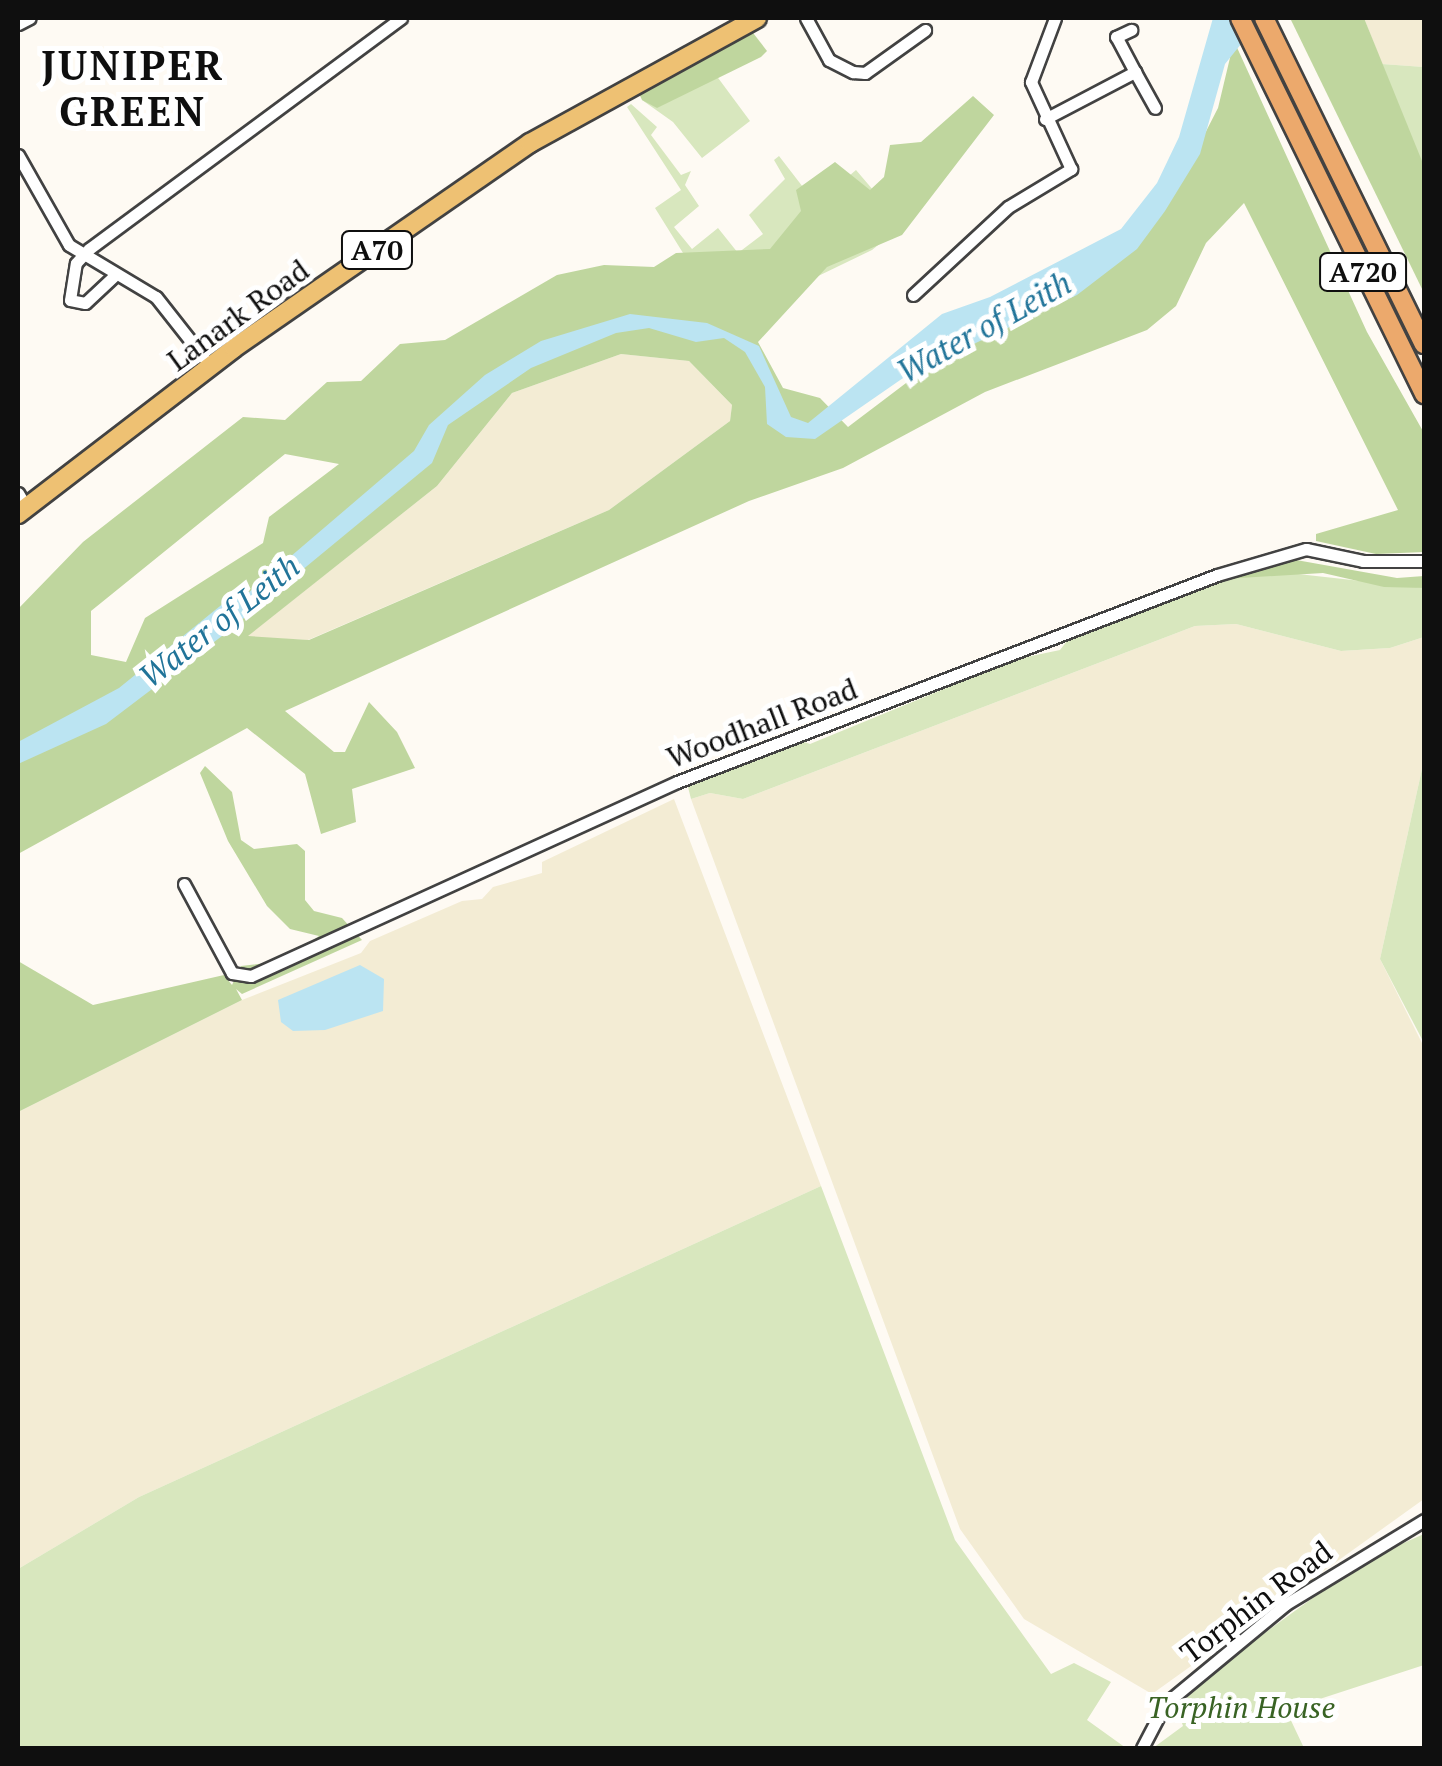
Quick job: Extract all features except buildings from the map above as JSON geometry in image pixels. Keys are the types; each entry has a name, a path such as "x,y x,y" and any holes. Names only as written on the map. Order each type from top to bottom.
{"highway":[{"name":"A720","path":"1240,18 1424,394"},
{"name":"A720","path":"1264,18 1424,344"}],"main road":[{"name":"Lanark Road","path":"21,505 530,142 756,18"}],"street":[{"path":"18,24 30,18"},
{"path":"113,277 85,303 73,303 69,292 81,257 270,109 402,18"},
{"path":"806,18 836,65 864,73 926,30"},
{"path":"913,295 1008,207 1070,170 1032,82 1055,18"},
{"path":"1131,30 1116,37 1155,108"},
{"path":"878,42 888,56"},
{"path":"1045,119 1135,72"},
{"path":"18,156 81,257 156,297 210,367"},
{"name":"Woodhall Road","path":"184,884 232,973 251,976 677,782 1217,575 1306,550 1363,561 1424,561"},
{"name":"Torphin Road","path":"1142,1748 1165,1704 1286,1604 1424,1520"}],"shaded area":[{"path":"1364,18 1424,18 1424,67 1382,64"},
{"path":"621,354 689,361 732,405 730,421 609,510 308,640 246,637 437,486 512,393"},
{"path":"1236,624 1341,651 1390,648 1424,637 1424,760 1380,959 1424,1047 1424,1499 1152,1694 1024,1619 960,1529 691,799 710,793 743,799 1195,626"},
{"path":"674,799 821,1186 139,1497 18,1569 18,1112 242,1000 361,953 370,941 462,901 482,899 493,887 542,873 542,862"}],"green space":[{"path":"1290,18 1364,18 1424,166 1424,293"},
{"path":"750,29 767,51 761,57 657,108 642,100 637,89"},
{"path":"1234,41 1367,332 1424,433 1424,552 1376,554 1316,541 1316,534 1398,510 1244,203 1206,243 1176,306 1147,330 985,392 843,468 749,501 285,711 334,752 345,752 369,702 397,732 415,768 352,789 356,822 321,834 305,774 247,728 18,854 18,609 83,542 243,417 285,420 327,382 361,381 400,344 445,340 557,275 604,265 654,267 676,253 770,249 801,211 796,190 835,162 870,190 884,177 890,145 921,142 973,96 994,115 902,235 827,267 758,342 783,388 820,398 848,427 914,377 1032,309 1179,184 1218,108","holes":["621,354 689,361 732,405 730,421 609,510 309,640 248,636 437,486 512,393","285,454 339,464 269,517 263,543 145,618 126,662 91,655 91,611"]},
{"path":"1382,64 1424,67 1424,170 1418,156"},
{"path":"710,67 750,121 702,158 673,122 642,100"},
{"path":"631,104 657,127 651,135 681,175 691,171 685,185 699,206 674,227 692,249 718,228 738,253 763,234 749,215 785,179 774,160 779,156 816,204 856,170 903,225 872,250 812,279 688,261 655,208 681,190 627,107"},
{"path":"1285,558 1397,578 1424,576 1424,588 1384,587 1323,573 1223,579"},
{"path":"1280,572 1424,588 1424,637 1390,648 1341,651 1236,624 1195,626 743,799 710,793 691,799 688,787 801,741 810,744 1017,659 1060,650 1067,641 1223,579"},
{"path":"1424,760 1424,1043 1380,959"},
{"path":"205,766 232,792 241,840 254,849 297,844 305,851 305,900 314,911 342,918 362,940 242,994 236,989 242,1000 18,1112 18,961 93,1005 224,975 232,985 241,966 282,961 319,936 290,929 267,906 228,841 200,773"},
{"path":"821,1186 955,1540 1051,1674 1074,1663 1111,1682 1087,1720 1126,1748 18,1748 18,1569 139,1497"},
{"name":"Torphin House","path":"1424,1534 1424,1665 1286,1710 1304,1748 1153,1748 1183,1726 1176,1705 1255,1640 1365,1560"}],"water":[{"name":"Water of Leith","path":"1213,18 1262,18 1225,64 1200,154 1165,211 1137,249 1077,295 906,376 815,439 786,437 767,424 765,387 745,352 724,338 696,342 649,328 616,333 531,368 448,425 432,463 222,636 106,724 18,764 18,742 119,688 225,602 248,593 414,451 429,425 485,375 541,341 630,314 707,323 759,346 791,417 808,423 942,314 990,297 1121,229 1157,183 1179,137"},
{"path":"360,965 384,979 383,1011 325,1030 293,1031 281,1022 278,1000"}],"district":[{"name":"JUNIPER GREEN","path":"133,88"}]}
